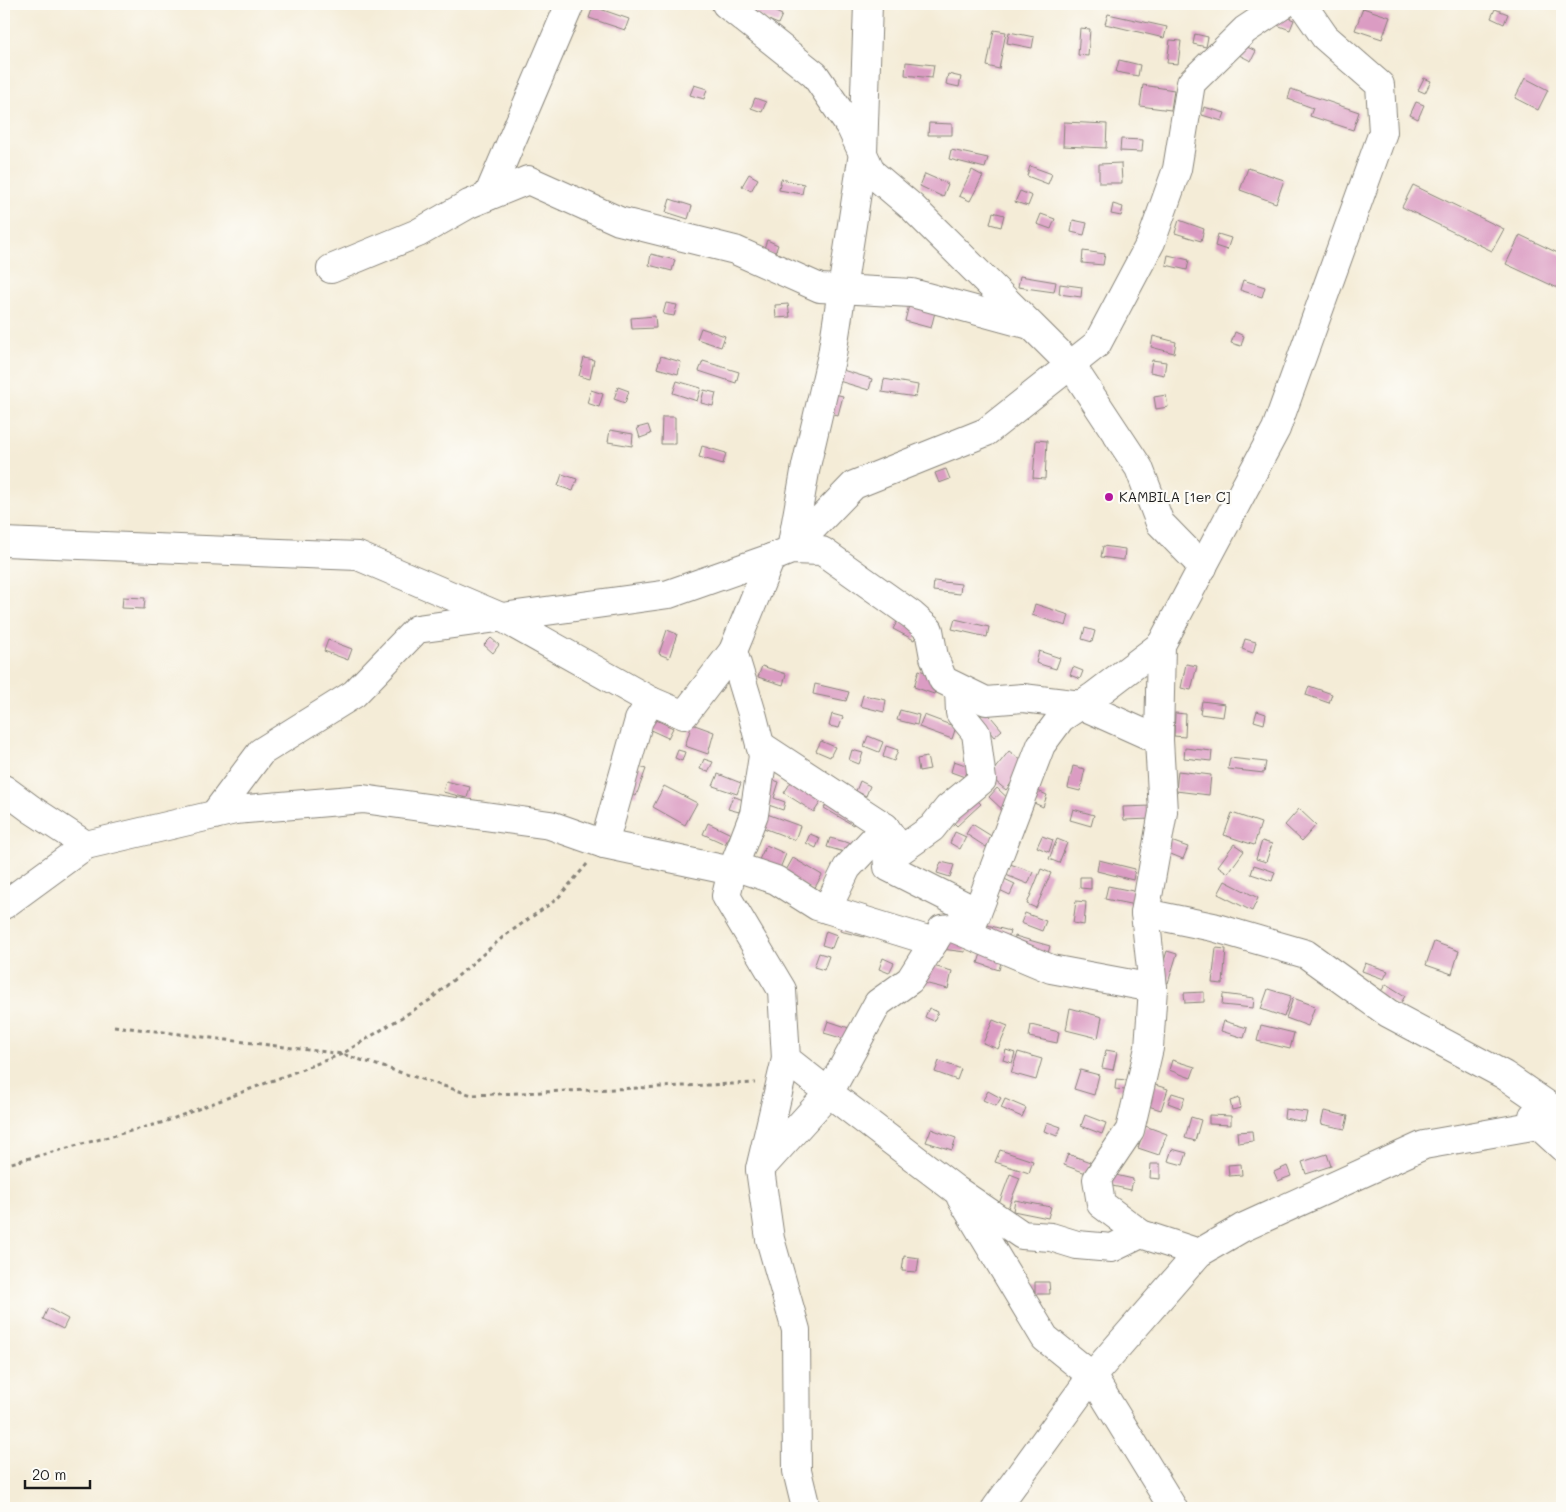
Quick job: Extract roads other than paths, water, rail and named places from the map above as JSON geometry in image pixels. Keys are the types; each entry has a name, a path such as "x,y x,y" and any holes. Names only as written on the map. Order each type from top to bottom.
{"street":[{"path":"488,196 570,4"},
{"path":"726,4 815,75 850,128 872,173 912,207 1070,365 1139,468 1160,523 1202,567"},
{"path":"4,542 358,556 501,617 651,701 684,715 733,651 781,554 806,466 832,355 863,153 868,4"},
{"path":"781,554 854,485 986,432 1097,344 1151,242 1177,169 1191,83 1245,30 1284,4"},
{"path":"760,1169 828,1093 878,1003 910,980 943,935 972,926 1041,745 1061,718 1161,645 1276,429 1383,132 1380,85 1324,37 1302,4"},
{"path":"331,269 418,233 469,204 528,180 619,221 735,250 820,288 912,294 1031,326"},
{"path":"214,815 261,752 354,694 417,629 669,594 781,554 822,551 912,615 929,630 934,657 943,680 959,689 986,702 1023,698 1081,704 1159,740"},
{"path":"1161,645 1159,740 1163,812 1145,913 1153,988 1149,1048 1130,1130 1097,1179 1101,1204 1142,1234 1199,1253"},
{"path":"733,651 763,756 754,814 733,868 726,896 782,990 783,1070 760,1169 770,1239 796,1330 797,1472 806,1508"},
{"path":"760,745 885,827 901,850 932,828 948,808 982,780 976,733 960,713 959,689"},
{"path":"604,844 639,720 651,701"},
{"path":"4,789 86,845"},
{"path":"4,905 86,845 235,810 363,799 550,825 604,844 733,868 776,880 817,906 827,909 943,935 1050,969 1153,988"},
{"path":"827,909 847,868 885,827"},
{"path":"885,827 888,867 977,912"},
{"path":"1145,913 1213,927 1306,954 1388,1013 1504,1075 1549,1106 1562,1112"},
{"path":"783,1070 828,1093 956,1190 1022,1235 1051,1237 1077,1246 1112,1248 1142,1234"},
{"path":"1518,1084 1550,1125 1562,1147"},
{"path":"996,1508 1092,1376 1199,1253 1242,1228 1424,1145 1550,1125"},
{"path":"956,1190 1045,1338 1092,1376 1173,1508"}],"place":[{"name":"KAMBILA [1er C]","path":"1109,497"}]}
